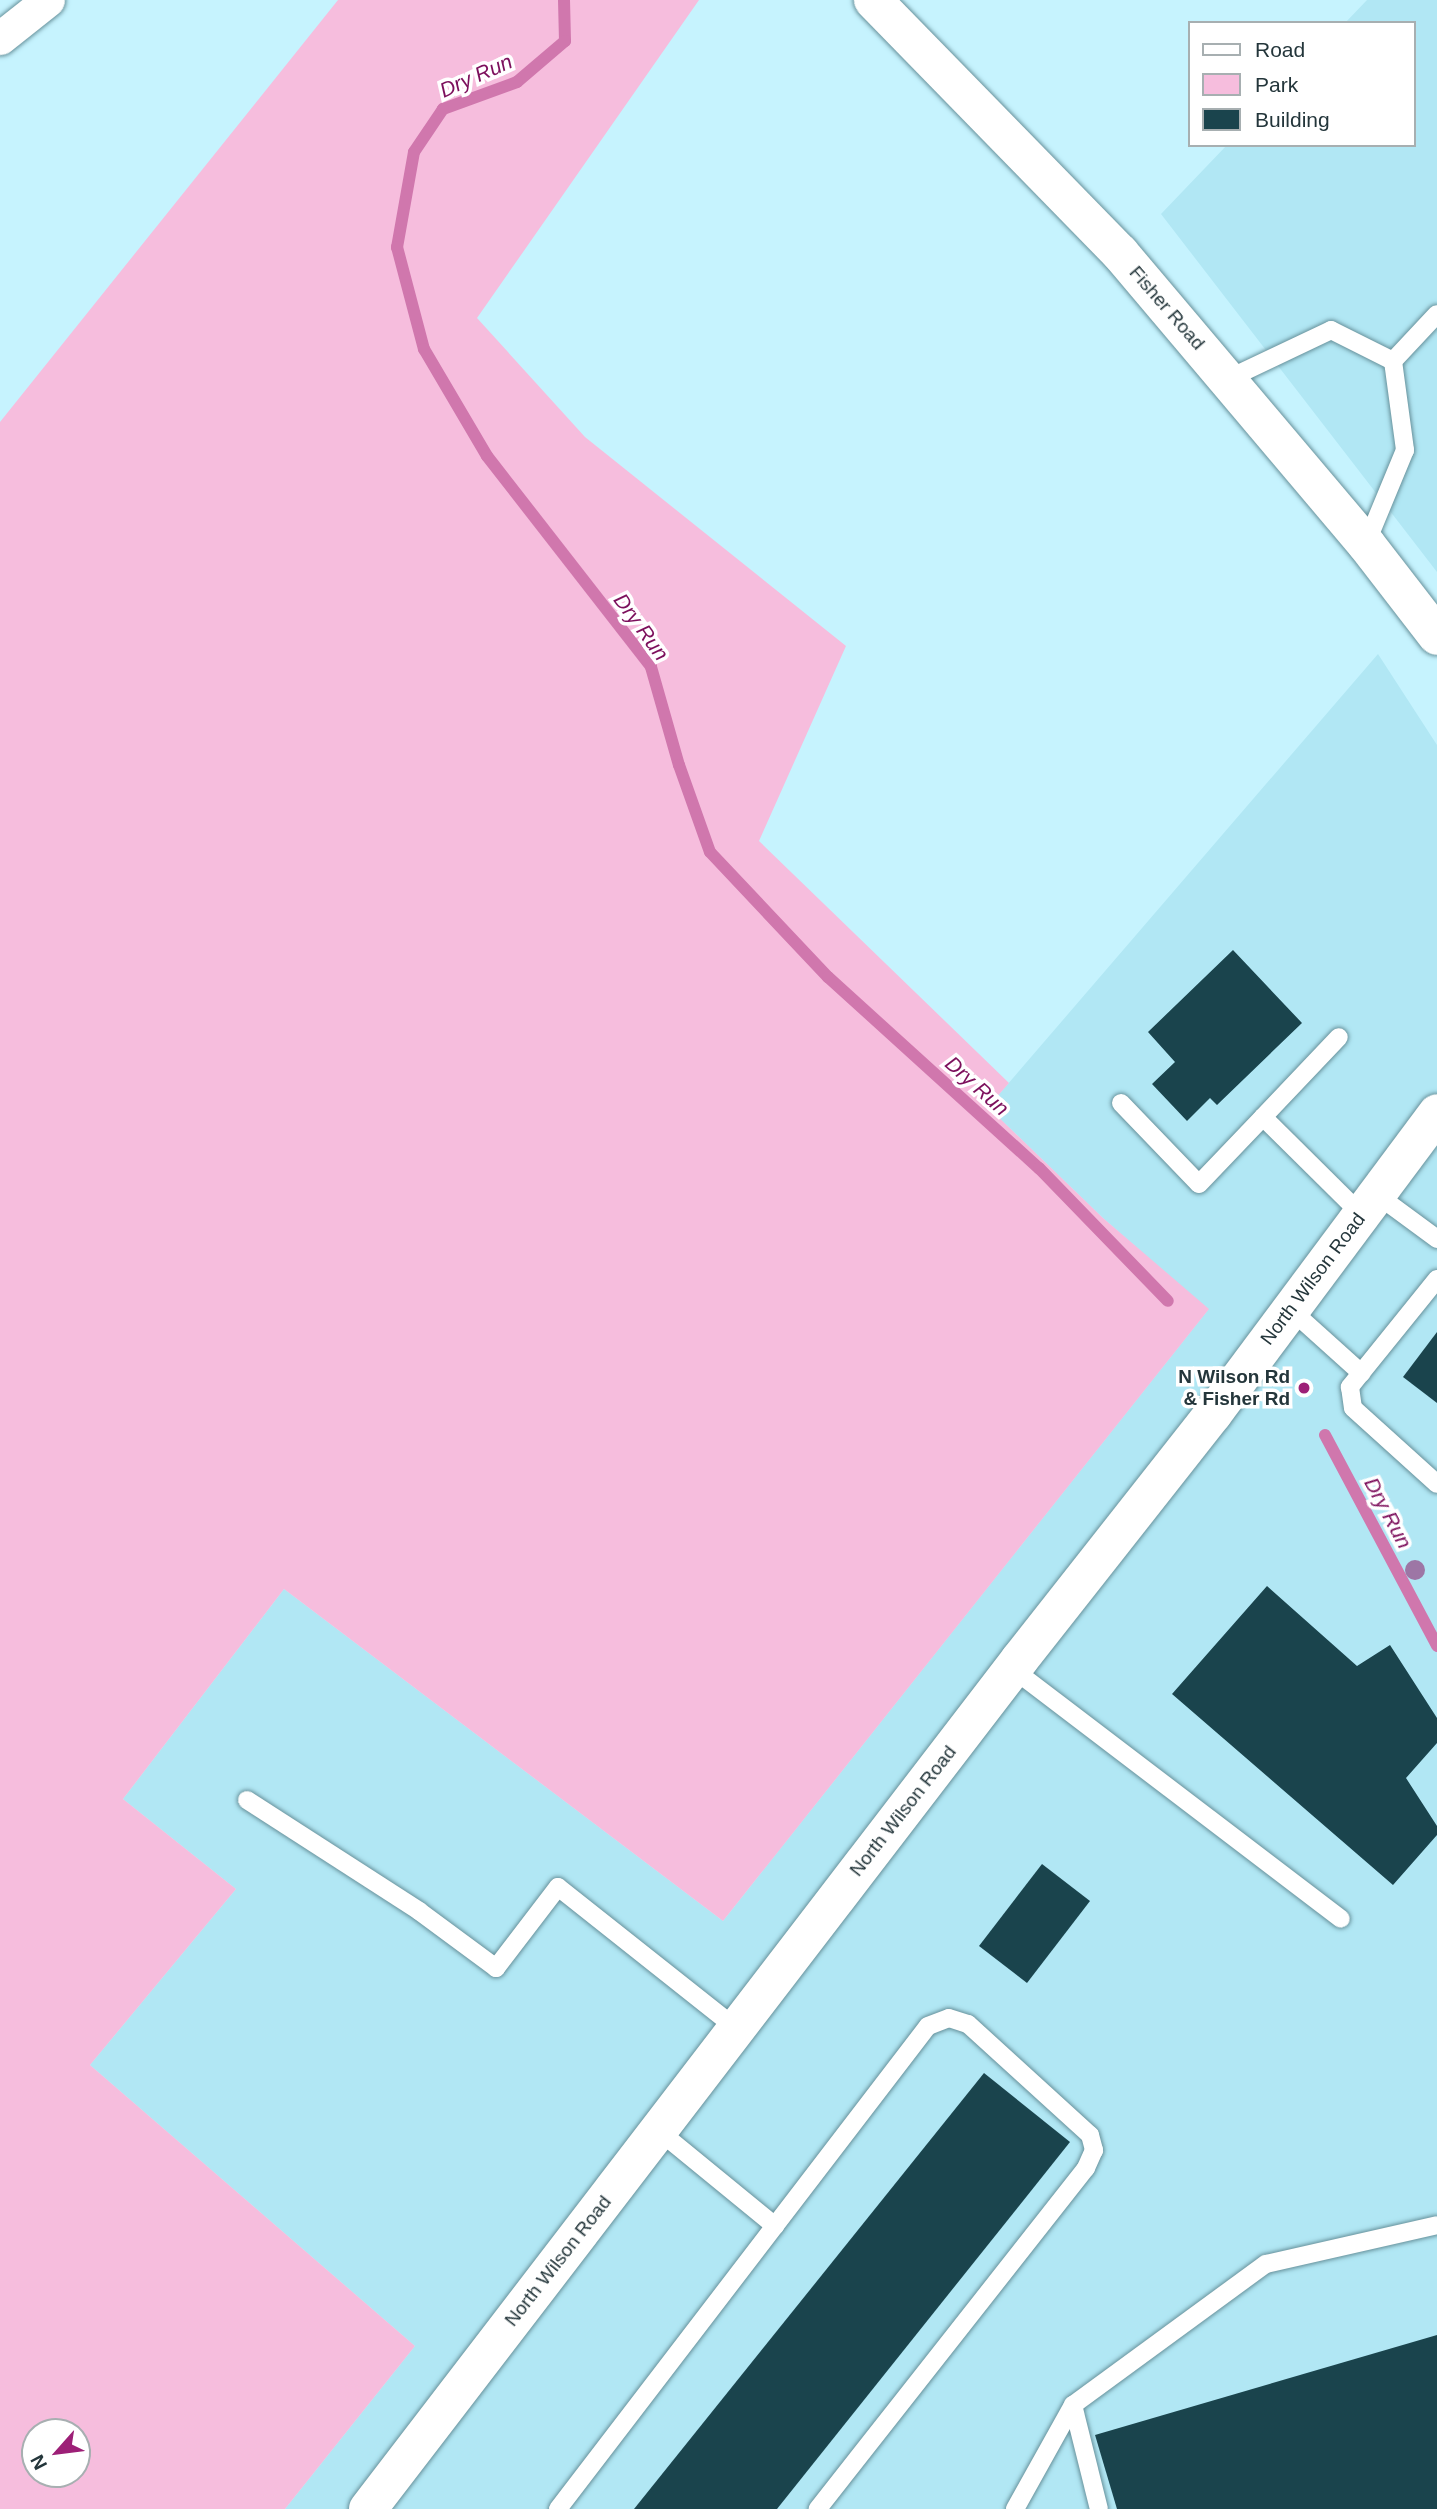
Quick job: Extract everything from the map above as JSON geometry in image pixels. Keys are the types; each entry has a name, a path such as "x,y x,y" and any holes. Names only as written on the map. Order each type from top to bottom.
{"main road":[{"name":"Fisher Road","path":"873,0 1120,253 1366,544 1437,636"},
{"name":"North Wilson Road","path":"368,2509 1013,1669 1213,1414 1437,1113"}],"street":[{"path":"0,38 48,0"}],"lane":[{"path":"1393,360 1437,314"},
{"path":"1228,379 1331,330 1393,360"},
{"path":"1366,544 1405,450 1393,360"},
{"path":"1121,1103 1199,1184 1339,1037"},
{"path":"1263,1116 1368,1204 1437,1239"},
{"path":"1437,1279 1350,1387 1353,1408 1437,1483"},
{"path":"1290,1309 1361,1373"},
{"path":"1013,1669 1341,1919"},
{"path":"247,1800 419,1911 496,1968 558,1887 737,2029"},
{"path":"558,2509 928,2026 949,2018 968,2024 1090,2135 1094,2150 1086,2168 818,2509"},
{"path":"659,2131 775,2226"},
{"path":"1015,2509 1073,2405 1266,2264 1437,2225"},
{"path":"1073,2405 1099,2509"}],"shaded area":[{"path":"1367,0 1437,0 1437,572 1161,214 1225,147 1416,147 1416,21 1347,21"},
{"path":"1378,654 1437,745 1437,2509 285,2509 415,2346 90,2065 236,1889 123,1799 284,1589 723,1921 1208,1310 1103,1218 988,1107"}],"green space":[{"path":"338,0 699,0 477,318 585,437 846,646 759,841 1009,1083 988,1107 1103,1218 1209,1309 723,1921 284,1589 123,1799 236,1889 90,2065 415,2346 285,2509 0,2509 0,422"}],"building":[{"path":"1233,950 1302,1023 1217,1105 1210,1098 1187,1121 1152,1084 1175,1062 1148,1032"},
{"path":"1437,1332 1437,1403 1403,1377"},
{"path":"1267,1586 1357,1666 1390,1645 1437,1718 1437,1743 1406,1778 1437,1826 1437,1835 1393,1885 1172,1694"},
{"path":"1042,1864 1090,1901 1027,1983 979,1946"},
{"path":"984,2073 1070,2142 777,2509 634,2509"},
{"path":"1437,2335 1437,2509 1117,2509 1095,2435"}],"waterway":[{"name":"Dry Run","path":"564,0 565,41 517,82 443,109 414,152 397,247 424,349 487,456 651,667 679,765 710,852 828,977 1039,1168 1168,1301"},
{"name":"Dry Run","path":"1325,1435 1437,1646"}],"place":[{"name":"N Wilson Rd & Fisher Rd","path":"1304,1388"}]}
